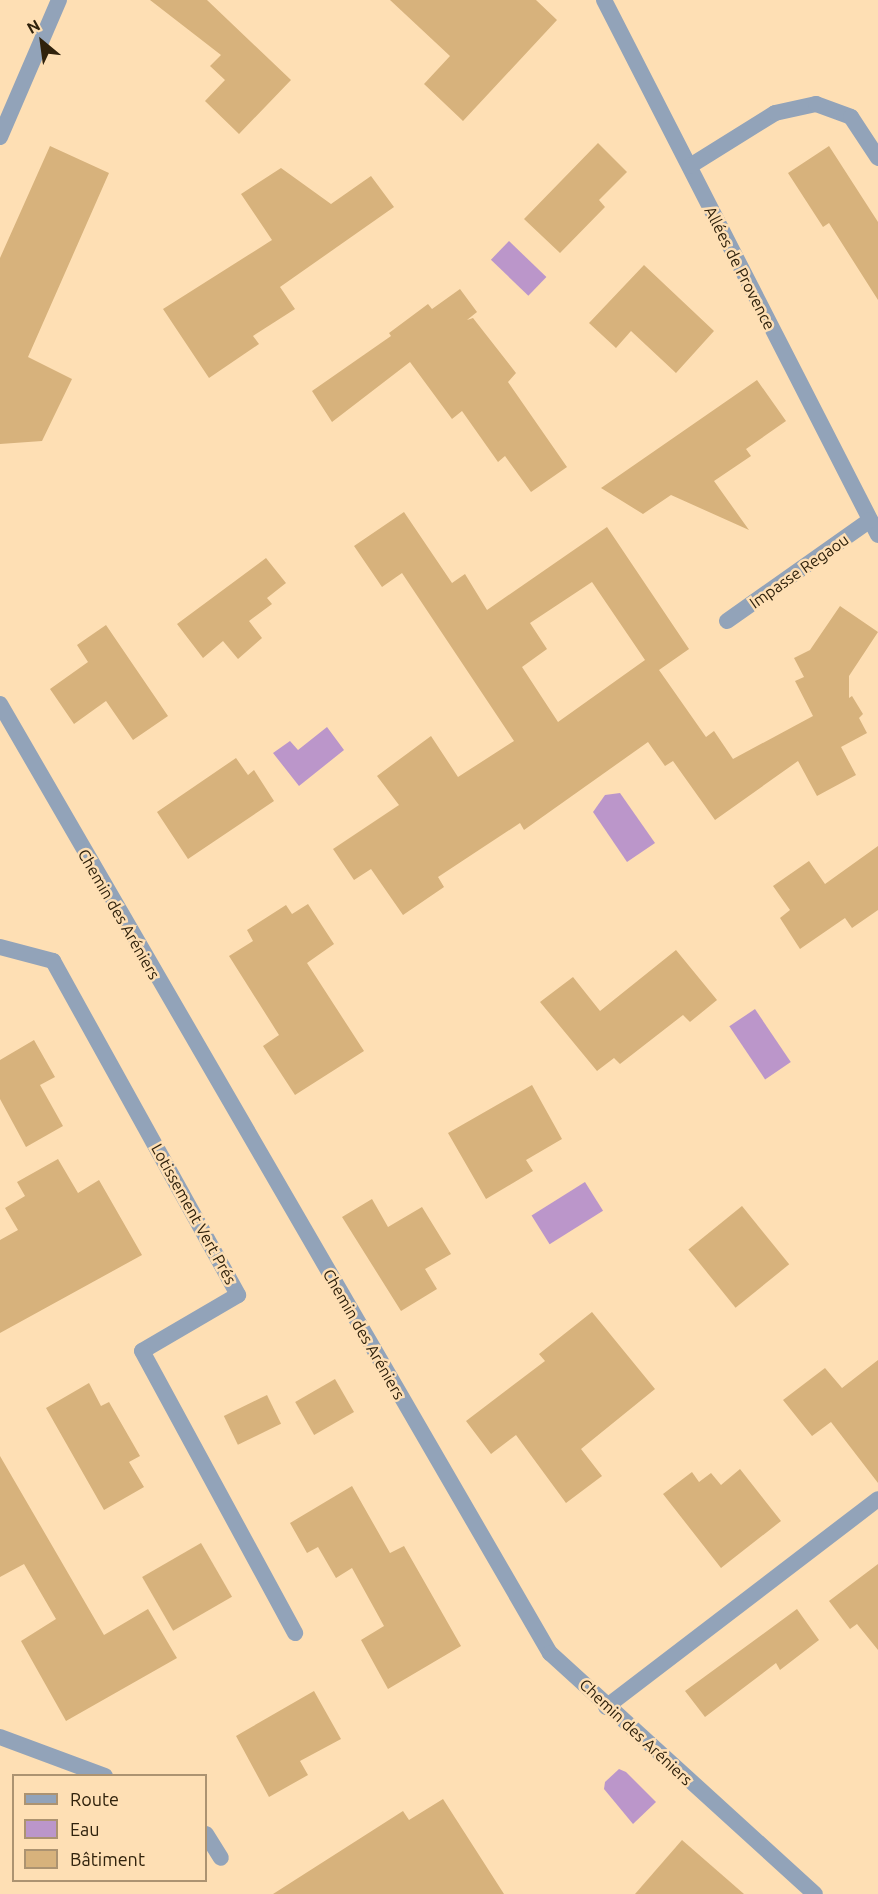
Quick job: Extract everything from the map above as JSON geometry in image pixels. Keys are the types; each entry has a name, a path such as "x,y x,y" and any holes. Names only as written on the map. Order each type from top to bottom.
{"street":[{"path":"0,137 58,0"},
{"name":"Allées de Provence","path":"604,0 874,527"},
{"path":"690,166 775,113 816,104 851,117 878,158"},
{"name":"Impasse Regaou","path":"727,621 874,527"},
{"name":"Chemin des Aréniers","path":"0,704 550,1653 606,1707 815,1894"},
{"name":"Lotissement Vert Prés","path":"0,947 53,961 238,1295 142,1351 295,1634"},
{"path":"606,1707 878,1499"},
{"path":"0,1737 100,1774"},
{"path":"207,1836 221,1858"}],"water":[{"path":"509,241 546,277 528,296 491,260"},
{"path":"327,727 344,750 299,786 273,753 290,741 298,750"},
{"path":"620,793 655,843 627,862 593,812 605,795"},
{"path":"755,1009 791,1062 765,1079 729,1026"},
{"path":"585,1182 603,1211 550,1244 532,1215"},
{"path":"619,1769 626,1772 656,1802 633,1824 604,1789 605,1782"}],"building":[{"path":"150,0 207,0 291,80 239,134 205,101 225,80 210,66 221,55"},
{"path":"390,0 536,0 557,20 463,121 424,84 450,56"},
{"path":"598,143 627,172 599,200 605,207 560,253 524,219"},
{"path":"50,146 109,173 28,357 72,379 42,441 0,444 0,258"},
{"path":"829,146 878,222 878,300 829,223 823,227 788,173"},
{"path":"281,168 331,204 371,176 394,207 280,287 295,309 253,336 259,344 209,378 163,309 272,240 241,194"},
{"path":"644,265 714,331 676,373 631,331 616,348 589,323"},
{"path":"460,289 477,312 467,320 473,318 516,373 508,382 567,467 531,492 505,456 498,462 462,411 452,419 410,362 332,422 312,391 391,336 389,333 428,304 432,309"},
{"path":"757,380 786,421 746,449 751,456 714,481 749,530 671,495 643,514 601,488"},
{"path":"404,512 452,583 465,574 487,610 607,527 689,649 659,670 706,737 714,731 733,759 813,716 795,681 804,677 794,658 810,650 840,606 878,632 849,676 849,698 852,696 863,714 859,718 867,733 841,747 856,775 817,796 798,761 715,820 673,761 665,766 648,742 524,830 520,823 438,877 444,887 403,915 371,869 354,880 333,849 399,805 377,776 431,736 458,777 514,741 402,573 382,587 354,546","holes":["592,582 645,660 558,722 522,667 547,649 530,623"]},
{"path":"266,558 286,583 267,598 272,604 249,621 262,638 238,659 223,641 203,658 177,624"},
{"path":"106,625 168,716 133,740 106,701 74,724 50,689 88,662 77,645"},
{"path":"236,758 248,775 254,770 274,801 188,859 157,812"},
{"path":"878,846 878,910 852,928 845,918 800,949 780,918 790,910 773,886 809,861 825,884"},
{"path":"308,904 334,944 307,963 364,1051 295,1095 263,1046 279,1035 229,956 253,941 247,930 286,905 292,914"},
{"path":"676,950 717,1000 690,1022 683,1015 620,1064 614,1058 597,1071 540,1002 573,977 600,1011"},
{"path":"34,1040 55,1077 40,1085 63,1126 26,1147 0,1099 0,1060"},
{"path":"532,1085 562,1139 526,1160 533,1171 486,1199 448,1133"},
{"path":"58,1159 78,1193 99,1180 142,1255 0,1333 0,1240 18,1230 5,1208 25,1196 17,1182"},
{"path":"372,1199 388,1227 422,1207 451,1254 425,1269 437,1289 401,1311 342,1217"},
{"path":"742,1206 789,1264 736,1308 688,1249"},
{"path":"592,1312 655,1389 581,1449 602,1476 566,1503 516,1435 491,1454 466,1421 545,1361 539,1354"},
{"path":"878,1360 878,1483 831,1422 812,1436 783,1400 825,1368 842,1388"},
{"path":"335,1379 354,1412 314,1435 295,1402"},
{"path":"89,1383 101,1406 109,1402 140,1456 129,1462 144,1487 104,1510 46,1408"},
{"path":"267,1395 281,1424 238,1445 224,1416"},
{"path":"0,1456 104,1635 148,1609 177,1658 66,1721 21,1641 56,1619 24,1564 0,1577"},
{"path":"740,1469 781,1521 721,1568 663,1494 692,1472 699,1482 711,1473 721,1485"},
{"path":"352,1486 390,1553 404,1546 461,1646 388,1689 361,1640 384,1626 352,1568 336,1578 318,1547 307,1553 290,1523"},
{"path":"201,1543 232,1597 173,1631 142,1577"},
{"path":"878,1564 878,1650 857,1624 850,1629 829,1601"},
{"path":"797,1609 819,1640 780,1670 776,1663 705,1717 685,1691"},
{"path":"314,1691 341,1739 300,1761 308,1775 269,1797 236,1736"},
{"path":"443,1799 504,1894 273,1894 403,1811 409,1820"},
{"path":"682,1840 744,1894 635,1894"}]}
